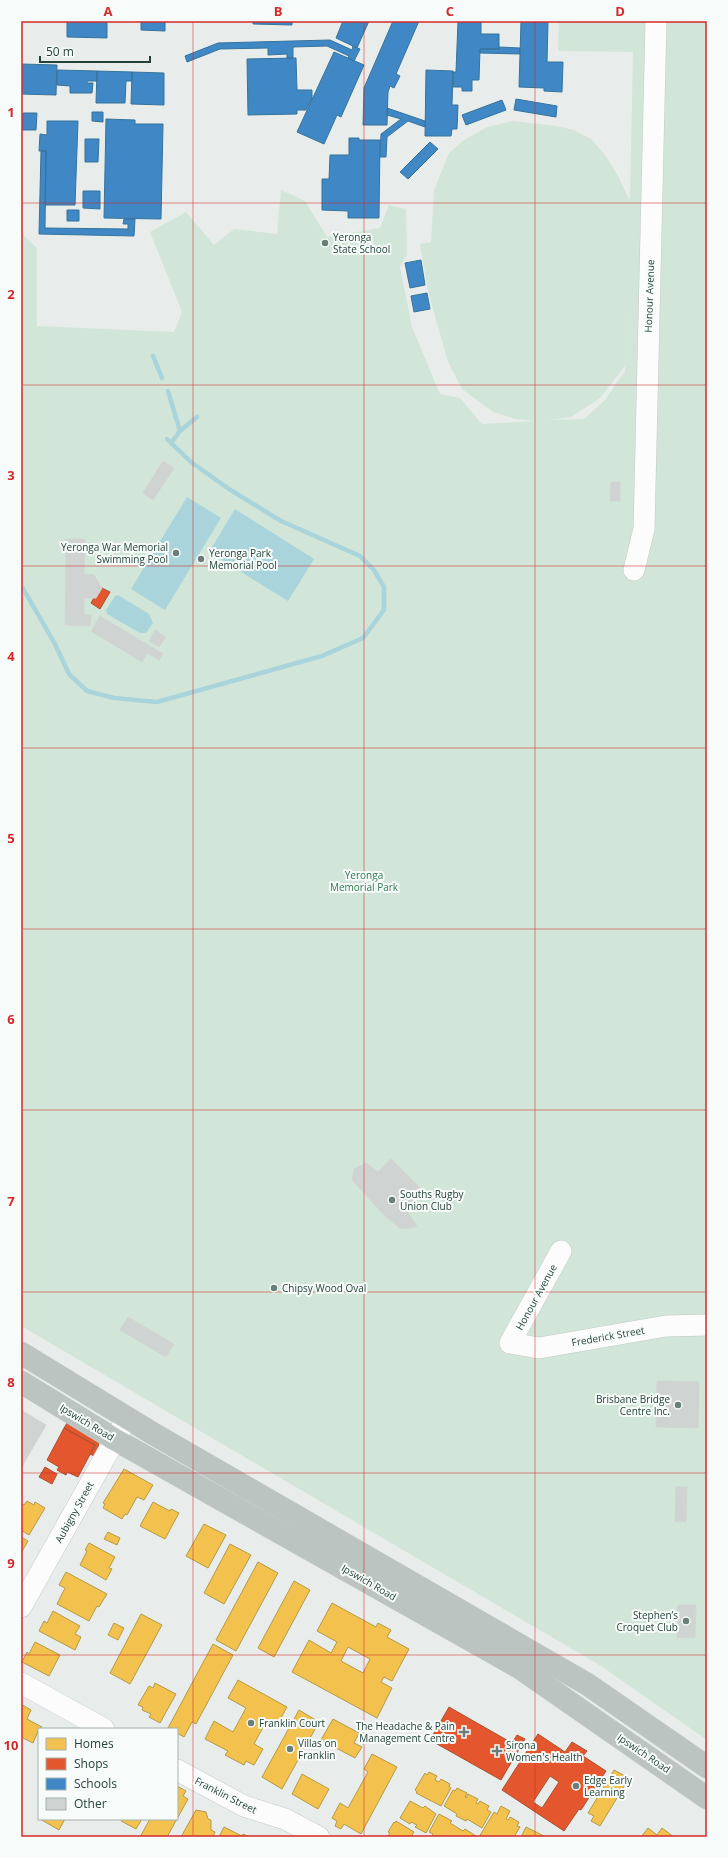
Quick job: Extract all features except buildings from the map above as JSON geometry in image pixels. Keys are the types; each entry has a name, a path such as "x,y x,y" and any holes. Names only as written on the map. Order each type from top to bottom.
{"highway":[{"name":"Ipswich Road","path":"21,1353 127,1418 587,1684 707,1767"},
{"name":"Ipswich Road","path":"21,1382 114,1439 520,1668 707,1798"}],"street":[{"name":"Honour Avenue","path":"634,570 644,529 656,21"},
{"name":"Honour Avenue","path":"510,1343 561,1251"},
{"name":"Frederick Street","path":"510,1343 539,1348 666,1326 707,1325"},
{"name":"Aubigny Street","path":"21,1607 127,1418"},
{"path":"21,1682 102,1728"},
{"name":"Franklin Street","path":"178,1771 244,1806 285,1819 320,1837"}],"green space":[{"name":"Yeronga Memorial Park","path":"559,21 707,21 707,1740 601,1666 21,1326 21,233 37,248 37,326 174,332 182,312 150,232 186,212 214,245 234,229 277,234 281,190 305,201 327,237 380,228 389,205 406,209 407,254 400,267 412,327 440,394 460,398 482,424 535,421 515,419 493,412 462,389 448,362 428,291 420,244 431,242 434,190 449,153 464,140 487,127 513,121 556,126 574,130 591,139 606,156 630,201 633,52 558,51","holes":["627,300 625,371 605,400 584,419 549,420 571,417 600,398 625,366"]}],"water":[{"name":"Yeronga War Memorial Swimming Pool","path":"187,497 221,518 165,610 131,589"},
{"path":"235,509 314,559 288,601 209,552"},
{"path":"118,595 149,614 153,623 146,633 140,633 107,614 106,610 115,596"}],"waterway":[{"path":"153,356 162,378"},
{"path":"168,391 180,431"},
{"path":"171,443 180,431 197,417"},
{"path":"21,585 55,644 69,674 87,691 114,698 157,702 322,656 363,638 384,610 384,587 374,570 360,556 281,521 229,489 191,462 167,439"}],"place":[{"name":"Yeronga State School","path":"325,243"},
{"name":"Yeronga War Memorial Swimming Pool","path":"176,553"},
{"name":"Yeronga Park Memorial Pool","path":"201,559"},
{"name":"Souths Rugby Union Club","path":"392,1200"},
{"name":"Chipsy Wood Oval","path":"274,1288"},
{"name":"Brisbane Bridge Centre Inc.","path":"678,1405"},
{"name":"Stephen’s Croquet Club","path":"686,1621"},
{"name":"Franklin Court","path":"251,1723"},
{"name":"The Headache & Pain Management Centre","path":"464,1732"},
{"name":"Villas on Franklin","path":"290,1749"},
{"name":"Sirona Women's Health","path":"497,1751"},
{"name":"Edge Early Learning","path":"576,1786"}]}
